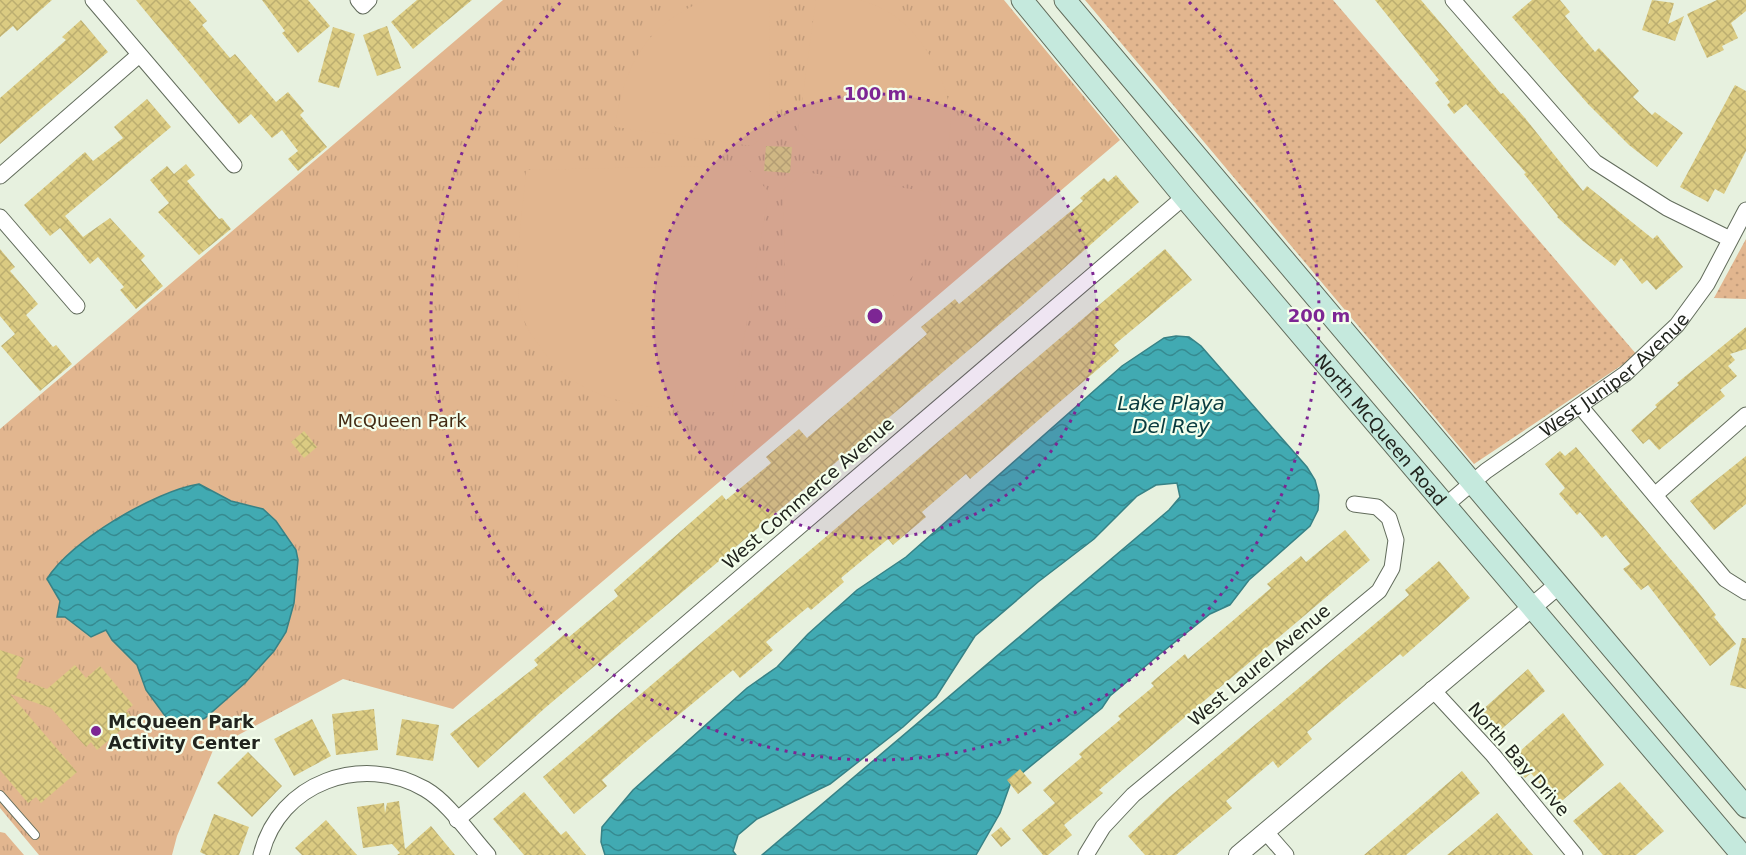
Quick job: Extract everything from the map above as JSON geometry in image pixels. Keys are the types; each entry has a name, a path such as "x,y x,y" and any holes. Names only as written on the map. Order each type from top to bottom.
{"main road":[{"name":"North McQueen Road","path":"1022,0 1184,197 1742,855"},
{"name":"North McQueen Road","path":"1065,0 1557,586 1746,807"},
{"path":"1095,89 1121,67"}],"street":[{"path":"93,0 234,165"},
{"path":"1453,0 1595,162 1667,208 1730,239"},
{"path":"0,176 139,55"},
{"name":"West Commerce Avenue","path":"457,820 1184,197"},
{"name":"West Juniper Avenue","path":"1446,505 1486,471 1625,374 1677,325 1707,284 1746,210"},
{"path":"0,217 77,306"},
{"path":"1580,406 1725,579 1746,592"},
{"path":"1655,495 1746,415"},
{"name":"West Laurel Avenue","path":"1086,855 1102,827 1133,795 1379,591 1392,568 1396,540 1389,518 1377,507 1354,504"},
{"path":"1239,855 1432,689 1557,586"},
{"name":"North Bay Drive","path":"1432,689 1493,755 1575,855"},
{"path":"261,855 275,822 293,802 314,785 341,776 371,773 399,776 428,790 488,855"},
{"path":"1265,831 1286,855"}],"lane":[{"path":"0,795 35,835"}],"green space":[{"name":"McQueen Park","path":"503,0 1004,0 1120,140 453,709 343,679 214,748 177,836 172,855 39,855 0,808 0,429"},
{"path":"706,0 770,0 769,132 752,146 615,127 625,84 641,49 668,21"},
{"path":"816,0 858,0 876,5 907,26 931,57 946,92 951,115 948,151 816,149 798,130"},
{"path":"1085,0 1333,0 1637,355 1474,464"},
{"path":"744,165 769,192 731,413 678,410 626,402 602,395 579,384 559,369 532,335 521,311 518,260 526,170"},
{"path":"805,172 942,194 935,233 923,261 910,280 894,296 875,309 832,326 809,329 786,328 783,190"},
{"path":"1746,239 1746,299 1714,298"},
{"path":"0,832 5,833 24,855 0,855"}],"water":[{"name":"Lake Playa Del Rey","path":"1189,337 1201,346 1307,467 1315,480 1319,495 1318,510 1310,526 1249,580 1230,605 1210,614 1160,654 1110,696 1102,708 1011,782 1000,813 976,855 762,855 1169,510 1180,497 1177,483 1156,485 1137,496 1094,539 1038,582 975,636 936,697 903,727 830,784 757,819 738,835 733,851 736,855 605,855 601,842 602,827 633,790 747,688 777,667 808,634 857,590 906,557 1122,366 1164,338"},
{"path":"199,484 231,501 263,509 276,521 296,550 298,560 294,603 286,632 274,651 245,683 205,718 188,726 171,724 146,690 137,665 112,640 106,630 91,637 65,617 57,617 60,601 47,579 58,564 74,549 115,520 160,496"}],"building":[{"path":"0,0 52,0 17,31 13,26 0,37"},
{"path":"136,0 189,0 207,21 202,25 230,58 235,54 276,102 288,92 304,111 300,115 327,147 298,171 288,159 298,151 282,130 272,138 251,114 239,124"},
{"path":"262,0 308,0 330,26 298,53 282,33 285,31"},
{"path":"417,0 472,0 413,49 391,22"},
{"path":"1375,0 1421,0 1501,94 1503,93 1525,118 1583,191 1587,186 1653,239 1657,235 1683,267 1656,290 1647,280 1642,284 1621,258 1615,266 1583,241 1557,217 1524,174 1526,173 1466,104 1454,114 1447,105 1450,102 1435,83 1439,80"},
{"path":"1532,0 1560,0 1570,12 1565,16 1595,52 1599,48 1639,91 1633,97 1652,115 1655,112 1683,133 1657,167 1629,145 1588,104 1512,17"},
{"path":"1652,0 1674,3 1668,24 1684,16 1675,41 1642,30"},
{"path":"1717,0 1746,0 1746,11 1731,23 1738,38 1722,46 1724,50 1707,58 1687,14"},
{"path":"81,20 108,52 0,144 0,98 66,40 62,37"},
{"path":"387,26 401,68 377,76 363,35"},
{"path":"333,27 355,34 339,88 318,82"},
{"path":"1735,85 1746,91 1746,151 1724,194 1715,189 1708,202 1680,187"},
{"path":"147,99 171,127 65,216 83,237 110,218 145,256 141,260 163,286 136,309 120,290 124,287 98,257 90,264 60,228 50,236 24,205 85,152 93,161 123,138 114,127"},
{"path":"766,146 792,147 790,173 764,171"},
{"path":"186,164 195,175 187,181 219,219 222,218 231,229 199,255 158,212 169,203 150,180 167,166 174,174"},
{"path":"1116,175 1139,202 1021,306 545,708 478,768 450,734 538,665 534,660 566,633 569,637 618,596 614,590 722,495 726,500 771,463 766,457 799,429 807,438 927,334 921,327 955,299 959,304 1083,201 1080,198 1104,178 1108,182"},
{"path":"0,249 15,267 10,271 38,304 26,315 53,347 56,345 72,364 40,391 1,346 15,334 0,316"},
{"path":"1165,249 1192,280 1114,345 1119,351 970,479 966,474 922,512 926,517 893,545 888,539 841,578 844,582 811,610 808,607 766,642 773,650 740,678 733,670 646,742 602,780 607,786 574,814 543,777"},
{"path":"1746,327 1746,349 1730,354 1735,360 1728,366 1737,376 1720,390 1725,396 1659,450 1649,439 1643,444 1631,430 1657,407 1655,405 1679,385 1677,383"},
{"path":"304,431 317,447 304,458 291,442"},
{"path":"1576,447 1694,587 1736,644 1710,666 1648,585 1641,590 1623,569 1630,564 1606,535 1602,538 1580,512 1577,515 1559,494 1565,488 1545,464 1560,451 1565,456"},
{"path":"1746,456 1746,504 1714,530 1690,501"},
{"path":"1345,530 1370,560 1099,790 1103,793 1064,825 1072,835 1048,855 1043,855 1022,830 1055,803 1043,790 1082,757 1079,754 1121,719 1118,716 1154,686 1151,683 1185,654 1188,659 1271,588 1267,584 1301,556 1306,562"},
{"path":"1439,561 1470,598 1403,657 1400,654 1307,732 1312,739 1278,768 1273,761 1226,801 1232,808 1176,855 1145,855 1128,836 1167,799 1409,595 1405,590"},
{"path":"1742,638 1746,638 1746,689 1730,685"},
{"name":"McQueen Park Activity Center","path":"0,650 24,658 16,678 47,689 75,665 86,678 100,666 133,705 126,711 134,719 97,750 91,742 86,747 51,708 10,694 77,772 41,803 36,797 28,803 0,770"},
{"path":"1528,669 1545,691 1497,733 1480,712"},
{"path":"374,709 378,750 336,755 332,714"},
{"path":"1563,713 1604,765 1557,805 1531,773 1525,778 1510,760"},
{"path":"312,719 331,756 294,776 274,739"},
{"path":"402,719 439,725 433,761 396,755"},
{"path":"248,752 282,786 252,817 217,783"},
{"path":"1020,769 1032,783 1018,794 1007,780"},
{"path":"1462,771 1480,793 1406,855 1364,855"},
{"path":"1620,782 1664,831 1636,855 1603,855 1573,821"},
{"path":"524,792 561,835 566,831 586,855 524,855 493,819"},
{"path":"399,801 405,849 431,826 455,855 397,855 400,853 392,844 363,848 357,807 384,803 385,813 387,803"},
{"path":"1497,813 1533,855 1447,855 1475,832"},
{"path":"214,814 249,827 239,855 206,855 200,852"},
{"path":"326,820 357,855 302,855 295,848"},
{"path":"1001,827 1011,839 1001,847 991,835"}],"place":[{"name":"McQueen Park Activity Center","path":"96,731"}]}
